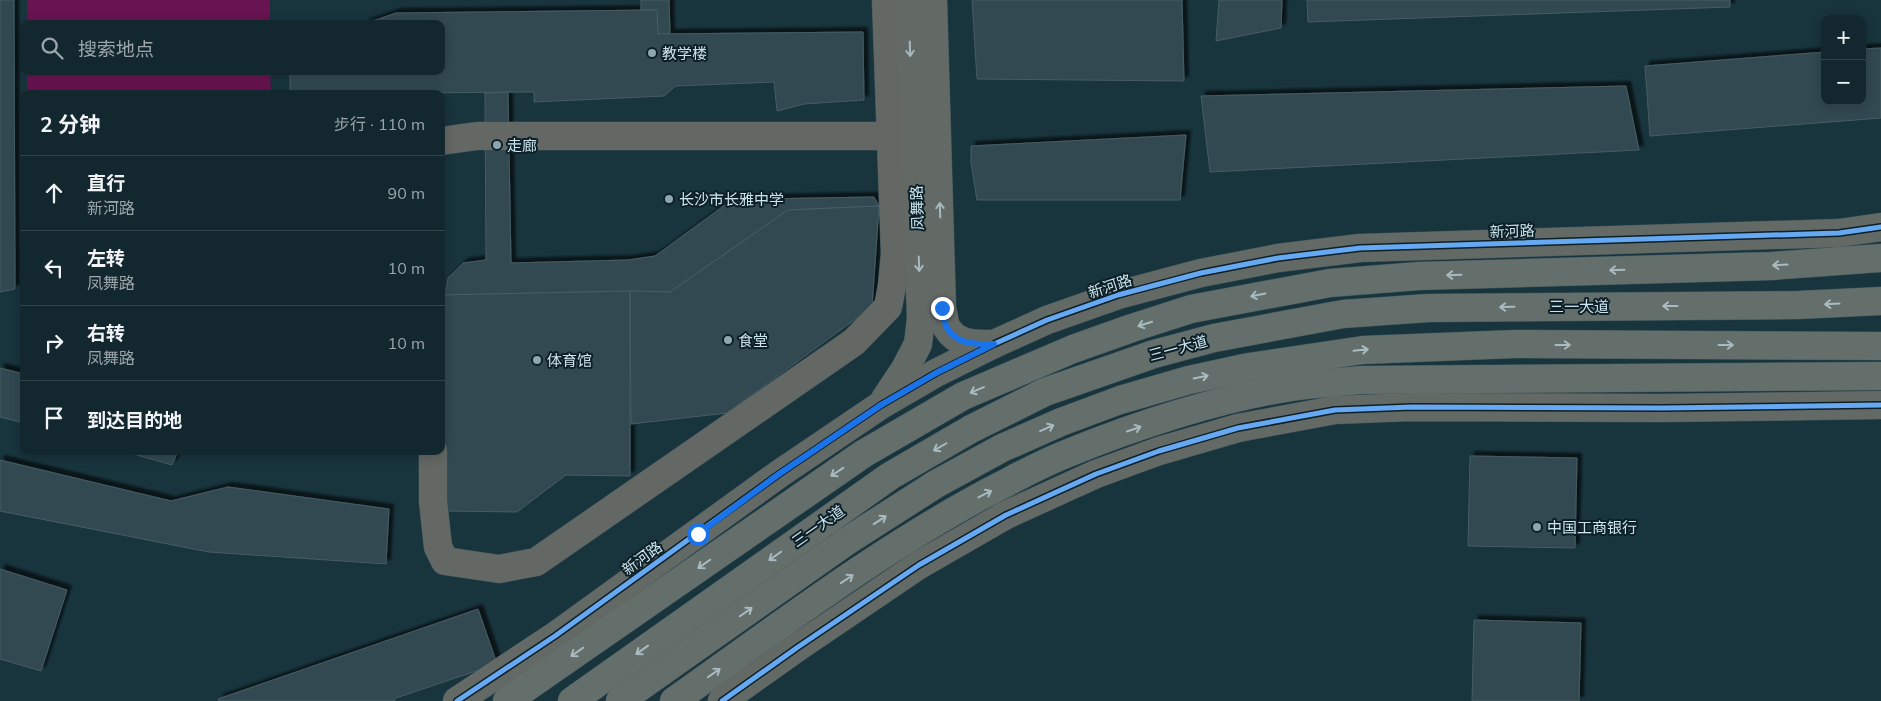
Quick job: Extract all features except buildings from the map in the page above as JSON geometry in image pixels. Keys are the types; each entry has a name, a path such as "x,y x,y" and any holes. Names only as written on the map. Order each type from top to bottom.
{"highway":[{"path":"507,701 863,454 963,396 1073,349 1132,328 1191,309 1338,282 1418,276 1772,266 1881,258"},
{"path":"1238,334 1338,282"},
{"name":"三一大道","path":"572,701 890,476 971,429 1045,392 1154,354 1238,334 1343,314 1428,308 1799,305 1881,301"},
{"name":"三一大道","path":"620,701 847,541 936,484 1002,448 1061,422 1120,400 1189,380 1249,367 1363,350 1478,346 1881,346"},
{"path":"1249,367 1361,380"},
{"path":"1004,379 1113,368"},
{"path":"674,701 842,582 910,537 965,504 1065,454 1202,408 1291,388 1361,380 1881,376"},
{"path":"1037,468 1120,400"}],"street":[{"path":"433,455 433,501 438,547 445,561 499,569 536,562 854,342 888,307 895,254 886,0"},
{"name":"凤舞路","path":"881,405 905,369 918,344 921,318 909,0"},
{"name":"凤舞路","path":"933,0 942,308 946,327 958,340 974,344 994,344"},
{"path":"445,140 477,136 891,136"},
{"name":"新河路","path":"457,701 555,636 779,474 881,405 936,373 994,344 1047,320 1118,295 1201,273 1278,258 1360,248 1839,233 1881,227"},
{"path":"722,701 798,647 919,566 1006,515 1096,474 1159,452 1238,428 1335,410 1412,406 1663,408 1881,405"}],"shaded area":[{"path":"27,0 270,0 270,20 27,20"},
{"path":"27,75 270,75 271,90 27,90"}],"cycle path":[{"path":"457,701 555,636 779,474 881,405 936,373 994,344 1047,320 1118,295 1201,273 1278,258 1360,248 1839,233 1881,227"},
{"path":"722,701 919,565 1006,515 1096,474 1159,451 1238,428 1335,410 1412,407 1663,408 1881,405"}],"place":[{"name":"教学楼","path":"652,53"},
{"name":"走廊","path":"497,145"},
{"name":"长沙市长雅中学","path":"669,199"},
{"name":"食堂","path":"728,340"},
{"name":"体育馆","path":"537,360"},
{"name":"中国工商银行","path":"1537,527"}],"route":[{"path":"698,534 779,474 881,405 936,373 994,344 974,344 958,340 946,327 942,308"}]}
